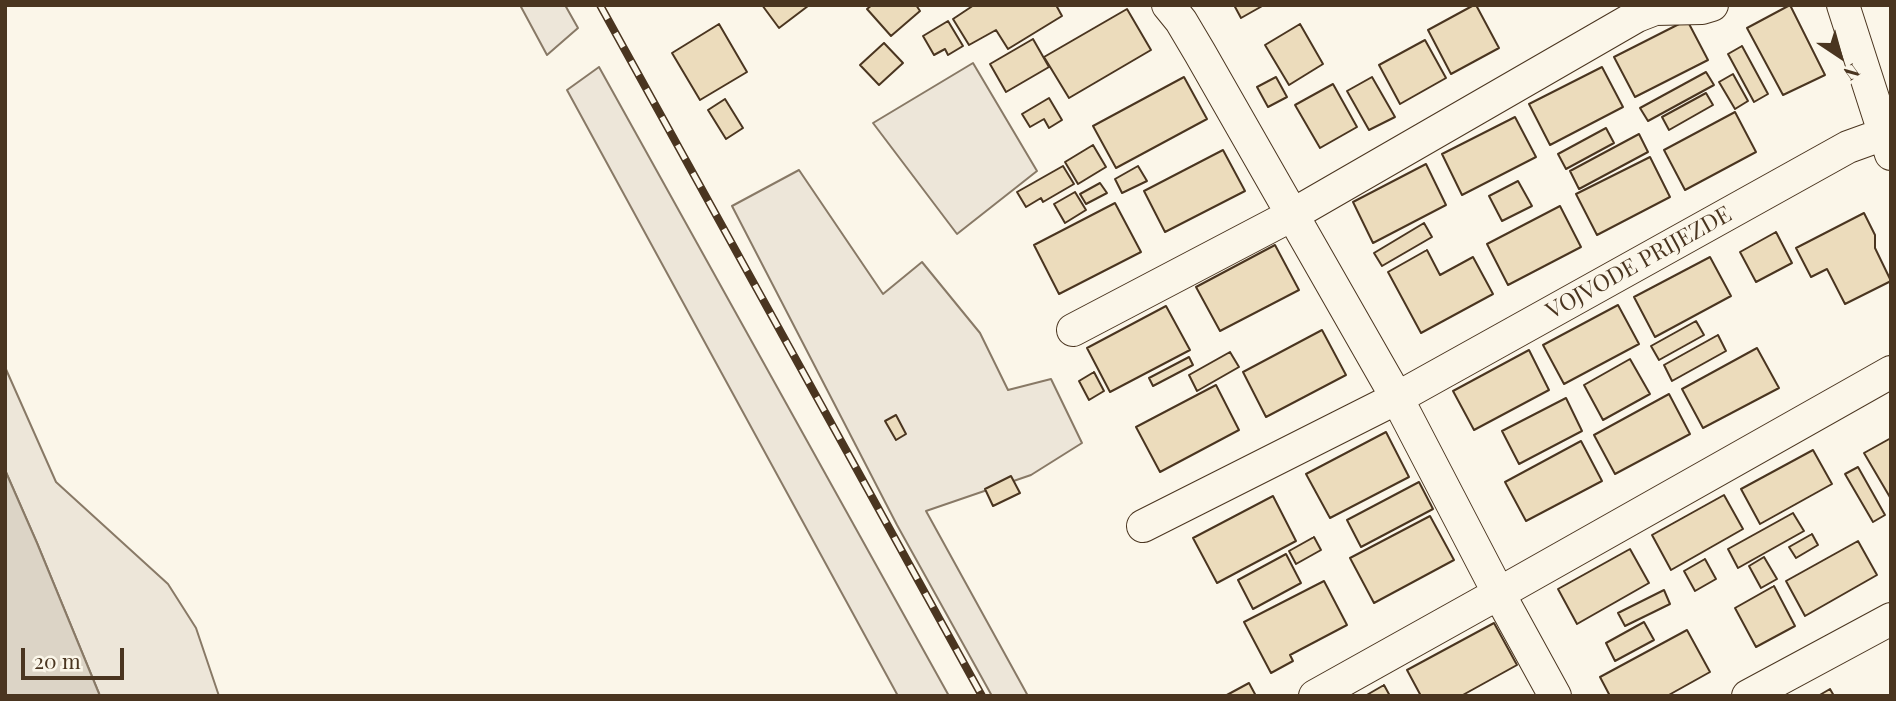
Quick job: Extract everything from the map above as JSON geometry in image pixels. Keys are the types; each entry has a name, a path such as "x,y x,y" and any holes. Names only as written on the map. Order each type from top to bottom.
{"street":[{"path":"1168,5 1200,53 1397,398 1555,696"},
{"path":"1073,330 1292,215 1637,16 1655,9 1702,8 1712,5"},
{"path":"1843,5 1888,144"},
{"name":"VOJVODE PRIJEZDE","path":"1143,526 1397,398 1848,147 1888,144"},
{"path":"1315,696 1891,372"},
{"path":"1748,696 1891,619"}],"shaded area":[{"path":"520,5 565,5 578,28 547,55"},
{"path":"973,63 1037,171 957,234 873,123"},
{"path":"599,67 949,696 898,696 567,90"},
{"path":"799,170 883,294 922,262 980,333 1008,390 1051,379 1082,443 1031,475 926,511 1028,696 992,696 897,525 732,206"},
{"path":"5,367 56,482 168,584 196,628 219,696 100,696 5,470"},
{"path":"5,470 37,543 100,696 5,696"}],"building":[{"path":"762,5 808,5 808,6 779,28"},
{"path":"872,5 916,5 920,11 891,36 867,9"},
{"path":"974,5 1056,5 1062,16 1008,49 996,30 969,45 953,19"},
{"path":"1234,5 1264,5 1241,18"},
{"path":"1474,5 1499,48 1451,74 1428,30"},
{"path":"1790,5 1825,75 1783,95 1747,28"},
{"path":"1127,9 1151,50 1069,98 1044,57"},
{"path":"1687,20 1708,60 1635,97 1614,57"},
{"path":"948,21 963,46 948,55 945,49 934,55 923,36"},
{"path":"719,24 747,72 700,100 672,53"},
{"path":"1300,24 1323,64 1289,85 1265,45"},
{"path":"1033,39 1049,67 1006,92 990,64"},
{"path":"1425,40 1446,78 1400,104 1379,65"},
{"path":"884,43 903,63 879,85 860,65"},
{"path":"1742,46 1768,94 1754,102 1728,54"},
{"path":"1602,67 1623,107 1550,145 1529,104"},
{"path":"1706,72 1714,85 1648,121 1640,108"},
{"path":"1733,74 1748,101 1735,109 1719,82"},
{"path":"1184,77 1207,119 1116,168 1093,126"},
{"path":"1276,77 1287,97 1268,107 1257,87"},
{"path":"1372,77 1395,117 1369,130 1347,91"},
{"path":"1333,84 1357,127 1320,148 1295,105"},
{"path":"1706,93 1713,105 1669,130 1662,117"},
{"path":"1049,98 1062,120 1049,128 1044,119 1030,127 1022,114"},
{"path":"725,99 743,128 726,139 708,110"},
{"path":"1735,112 1756,152 1685,190 1664,150"},
{"path":"1515,117 1536,157 1462,195 1442,154"},
{"path":"1606,128 1614,143 1566,169 1558,154"},
{"path":"1639,134 1648,152 1579,189 1570,171"},
{"path":"1093,145 1106,167 1078,184 1065,162"},
{"path":"1223,150 1245,191 1165,232 1144,191"},
{"path":"1650,157 1670,197 1597,235 1576,194"},
{"path":"1426,164 1446,205 1373,243 1353,202"},
{"path":"1063,166 1074,184 1043,202 1041,198 1026,207 1017,192"},
{"path":"1138,166 1147,181 1122,193 1115,179"},
{"path":"1518,181 1532,206 1502,221 1489,196"},
{"path":"1100,183 1107,193 1086,204 1080,194"},
{"path":"1075,192 1086,210 1065,223 1054,204"},
{"path":"1115,203 1141,252 1059,294 1034,245"},
{"path":"1560,206 1581,247 1508,285 1487,244"},
{"path":"1864,213 1875,235 1875,248 1891,281 1845,304 1827,269 1811,277 1796,248"},
{"path":"1424,223 1432,237 1382,266 1374,253"},
{"path":"1776,232 1792,263 1756,282 1740,252"},
{"path":"1275,245 1299,290 1220,331 1196,287"},
{"path":"1427,250 1440,275 1473,257 1493,294 1421,333 1388,272"},
{"path":"1710,257 1731,296 1655,337 1634,297"},
{"path":"1618,305 1639,344 1564,384 1543,345"},
{"path":"1166,306 1190,350 1110,392 1087,348"},
{"path":"1696,321 1704,335 1659,360 1651,346"},
{"path":"1322,330 1346,375 1266,417 1243,372"},
{"path":"1718,335 1726,351 1672,381 1664,365"},
{"path":"1757,348 1779,388 1703,428 1682,389"},
{"path":"1529,350 1549,390 1474,430 1453,391"},
{"path":"1230,352 1239,367 1197,391 1189,375"},
{"path":"1189,357 1193,365 1153,386 1149,378"},
{"path":"1630,359 1650,394 1603,420 1584,385"},
{"path":"1094,372 1104,391 1089,400 1079,381"},
{"path":"1216,385 1239,430 1160,472 1136,427"},
{"path":"1669,394 1690,434 1615,474 1594,435"},
{"path":"1566,398 1582,431 1519,464 1502,431"},
{"path":"896,415 906,434 896,440 885,421"},
{"path":"1386,432 1409,477 1330,518 1306,474"},
{"path":"1891,438 1891,499 1864,453"},
{"path":"1581,441 1602,481 1526,521 1505,482"},
{"path":"1813,450 1832,484 1760,524 1741,489"},
{"path":"1858,467 1885,515 1873,522 1845,474"},
{"path":"1011,476 1020,493 993,506 985,489"},
{"path":"1419,482 1433,509 1361,547 1347,520"},
{"path":"1724,495 1743,529 1671,570 1652,535"},
{"path":"1273,496 1296,541 1217,583 1193,538"},
{"path":"1793,513 1804,531 1738,568 1728,549"},
{"path":"1430,516 1454,560 1374,603 1350,558"},
{"path":"1812,534 1818,545 1796,558 1789,547"},
{"path":"1314,537 1321,550 1296,564 1289,551"},
{"path":"1858,541 1877,575 1805,616 1786,581"},
{"path":"1630,549 1649,583 1577,624 1558,589"},
{"path":"1286,554 1301,583 1253,609 1238,580"},
{"path":"1764,557 1777,579 1761,588 1749,566"},
{"path":"1705,559 1716,579 1695,591 1684,571"},
{"path":"1324,581 1347,625 1290,655 1293,661 1271,673 1244,622"},
{"path":"1774,586 1795,626 1756,647 1735,608"},
{"path":"1664,590 1670,604 1625,626 1618,613"},
{"path":"1644,622 1654,640 1615,661 1606,643"},
{"path":"1494,623 1517,665 1461,696 1421,696 1407,670"},
{"path":"1687,630 1710,672 1667,696 1610,696 1600,677"},
{"path":"1249,683 1256,696 1225,696"},
{"path":"1384,685 1390,696 1365,696"},
{"path":"1830,689 1834,696 1818,696"}],"railway":[{"path":"600,5 982,696"}]}
